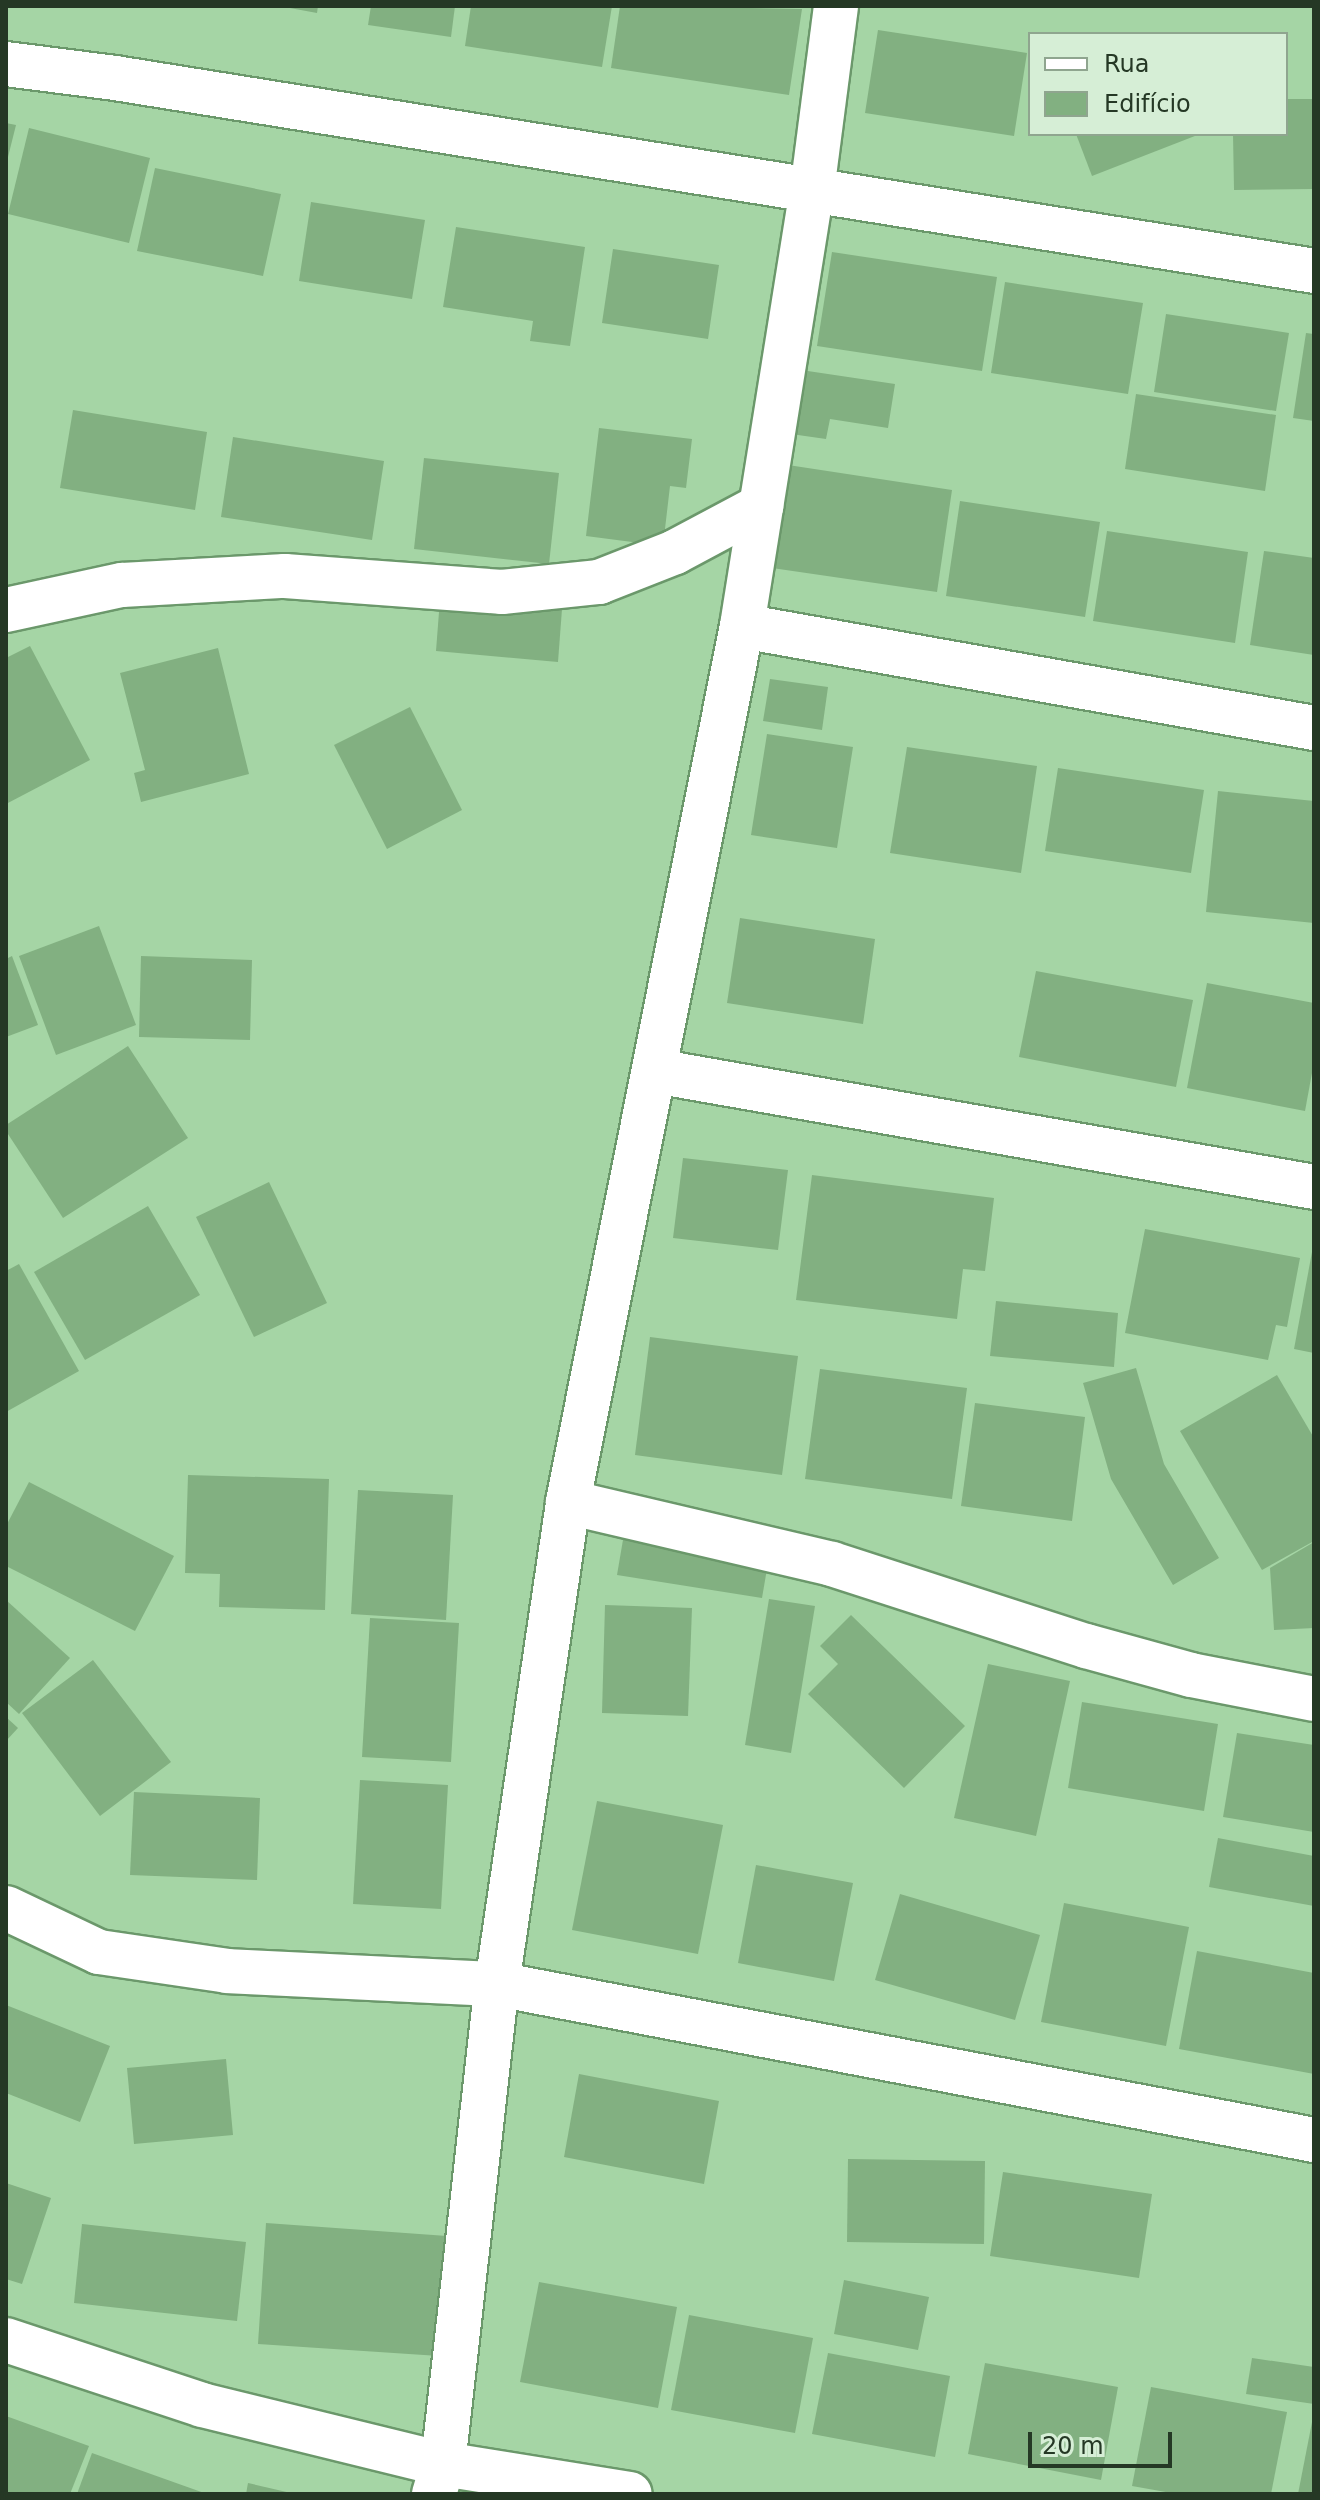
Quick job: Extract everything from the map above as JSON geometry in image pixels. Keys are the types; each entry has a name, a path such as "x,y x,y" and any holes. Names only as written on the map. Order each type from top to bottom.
{"street":[{"path":"438,2479 497,1984 568,1502 742,626 812,191 836,6"},
{"path":"6,64 1314,271"},
{"path":"6,610 122,585 285,576 502,592 599,582 675,552 761,506"},
{"path":"742,626 1314,728"},
{"path":"655,1071 1314,1187"},
{"path":"568,1502 832,1564 1086,1646 1191,1675 1314,1699"},
{"path":"6,1908 99,1952 227,1971 497,1984 1314,2140"},
{"path":"6,2340 438,2479 630,2494"}],"building":[{"path":"279,6 318,6 317,13"},
{"path":"371,6 455,6 451,37 368,25"},
{"path":"471,6 612,6 602,67 465,46"},
{"path":"620,6 802,9 789,95 611,68"},
{"path":"878,30 1027,53 1014,136 865,113"},
{"path":"1288,99 1314,99 1314,189 1234,190 1233,136 1288,136"},
{"path":"6,123 16,125 7,161 6,161"},
{"path":"29,128 150,158 129,243 8,214"},
{"path":"1077,136 1195,136 1092,176"},
{"path":"155,168 281,194 263,276 137,251"},
{"path":"311,202 425,220 412,299 299,281"},
{"path":"456,227 585,247 570,346 530,341 533,321 443,307"},
{"path":"613,249 719,265 708,339 602,323"},
{"path":"832,252 997,277 982,371 817,346"},
{"path":"1005,282 1143,303 1128,394 991,373"},
{"path":"1166,314 1289,333 1276,411 1154,392"},
{"path":"1306,333 1314,334 1314,421 1293,418"},
{"path":"801,370 895,384 888,428 830,419 826,439 791,434"},
{"path":"1136,394 1276,415 1265,491 1125,469"},
{"path":"73,410 207,432 195,510 60,488"},
{"path":"599,428 692,439 686,488 670,486 663,546 586,536"},
{"path":"233,437 384,461 372,540 221,517"},
{"path":"424,458 559,473 549,564 414,549"},
{"path":"788,465 952,490 937,592 772,568"},
{"path":"960,501 1100,522 1085,617 946,596"},
{"path":"1107,531 1248,552 1235,643 1093,621"},
{"path":"1264,551 1314,558 1314,655 1250,645"},
{"path":"440,599 562,609 558,662 436,651"},
{"path":"30,646 90,760 6,804 6,658"},
{"path":"218,648 249,774 141,802 134,773 145,770 120,673"},
{"path":"770,679 828,687 822,730 763,721"},
{"path":"410,707 462,810 387,849 334,745"},
{"path":"767,734 853,747 837,848 751,835"},
{"path":"907,747 1037,766 1021,873 890,853"},
{"path":"1058,768 1204,790 1191,873 1045,851"},
{"path":"1218,791 1314,801 1314,923 1206,912"},
{"path":"740,918 875,939 863,1024 727,1003"},
{"path":"99,926 136,1025 56,1055 19,956"},
{"path":"12,956 38,1025 6,1037 6,959"},
{"path":"141,956 252,960 250,1040 139,1037"},
{"path":"1036,971 1193,1000 1176,1087 1019,1057"},
{"path":"1207,983 1314,1003 1314,1062 1305,1111 1187,1088"},
{"path":"128,1046 188,1138 63,1218 6,1131 6,1125"},
{"path":"683,1158 788,1170 778,1250 673,1238"},
{"path":"812,1175 994,1198 985,1271 963,1269 957,1319 796,1300"},
{"path":"269,1182 327,1303 254,1337 196,1217"},
{"path":"148,1206 200,1295 85,1360 34,1272"},
{"path":"1145,1229 1300,1258 1287,1327 1276,1325 1268,1360 1125,1333"},
{"path":"1314,1252 1314,1353 1294,1349"},
{"path":"19,1264 79,1371 6,1412 6,1271"},
{"path":"996,1301 1118,1313 1114,1367 990,1356"},
{"path":"650,1337 798,1356 782,1475 635,1455"},
{"path":"1136,1368 1164,1464 1219,1558 1173,1585 1111,1479 1083,1383"},
{"path":"820,1369 967,1388 952,1499 805,1479"},
{"path":"1277,1375 1314,1438 1314,1541 1262,1570 1180,1431"},
{"path":"975,1403 1085,1417 1072,1521 961,1506"},
{"path":"188,1475 329,1479 325,1610 219,1607 220,1574 185,1573"},
{"path":"29,1482 174,1556 135,1631 6,1566 6,1526"},
{"path":"358,1490 453,1495 446,1620 351,1614"},
{"path":"624,1534 769,1557 762,1598 617,1575"},
{"path":"1314,1542 1314,1628 1274,1630 1270,1568"},
{"path":"769,1599 815,1606 791,1753 745,1745"},
{"path":"6,1600 70,1658 19,1714 6,1702"},
{"path":"605,1605 692,1608 688,1716 602,1713"},
{"path":"851,1615 965,1726 904,1788 808,1694 838,1664 820,1646"},
{"path":"370,1618 459,1623 451,1762 362,1757"},
{"path":"93,1660 171,1762 100,1816 22,1713"},
{"path":"988,1664 1070,1681 1036,1836 954,1818"},
{"path":"1082,1702 1218,1724 1204,1811 1068,1788"},
{"path":"6,1717 18,1728 6,1741"},
{"path":"1237,1733 1314,1745 1314,1832 1223,1817"},
{"path":"360,1780 448,1785 441,1909 353,1904"},
{"path":"134,1792 260,1798 257,1880 130,1875"},
{"path":"597,1801 723,1825 698,1954 572,1930"},
{"path":"1218,1838 1314,1856 1314,1906 1209,1887"},
{"path":"756,1865 853,1883 834,1981 738,1963"},
{"path":"900,1894 1040,1935 1015,2020 875,1980"},
{"path":"1064,1903 1189,1927 1166,2046 1041,2022"},
{"path":"1197,1951 1314,1973 1314,2074 1179,2049"},
{"path":"6,2005 110,2046 80,2122 6,2093"},
{"path":"226,2059 233,2135 134,2144 127,2068"},
{"path":"579,2074 719,2101 704,2184 564,2157"},
{"path":"848,2159 985,2161 984,2244 847,2242"},
{"path":"1003,2172 1152,2194 1139,2278 990,2256"},
{"path":"6,2183 51,2198 22,2284 6,2279"},
{"path":"266,2223 447,2236 439,2356 258,2344"},
{"path":"82,2224 246,2242 237,2321 74,2303"},
{"path":"844,2280 929,2297 918,2350 834,2334"},
{"path":"539,2282 677,2307 658,2408 520,2382"},
{"path":"689,2315 813,2338 795,2433 671,2410"},
{"path":"828,2353 950,2376 935,2457 812,2434"},
{"path":"1252,2358 1314,2367 1314,2404 1246,2394"},
{"path":"985,2363 1118,2387 1101,2480 968,2454"},
{"path":"1151,2387 1287,2412 1271,2494 1177,2494 1132,2486"},
{"path":"6,2416 89,2446 70,2494 6,2494"},
{"path":"1313,2417 1314,2494 1298,2494"},
{"path":"92,2453 207,2494 77,2494"},
{"path":"248,2483 291,2493 291,2494 246,2494"}]}
